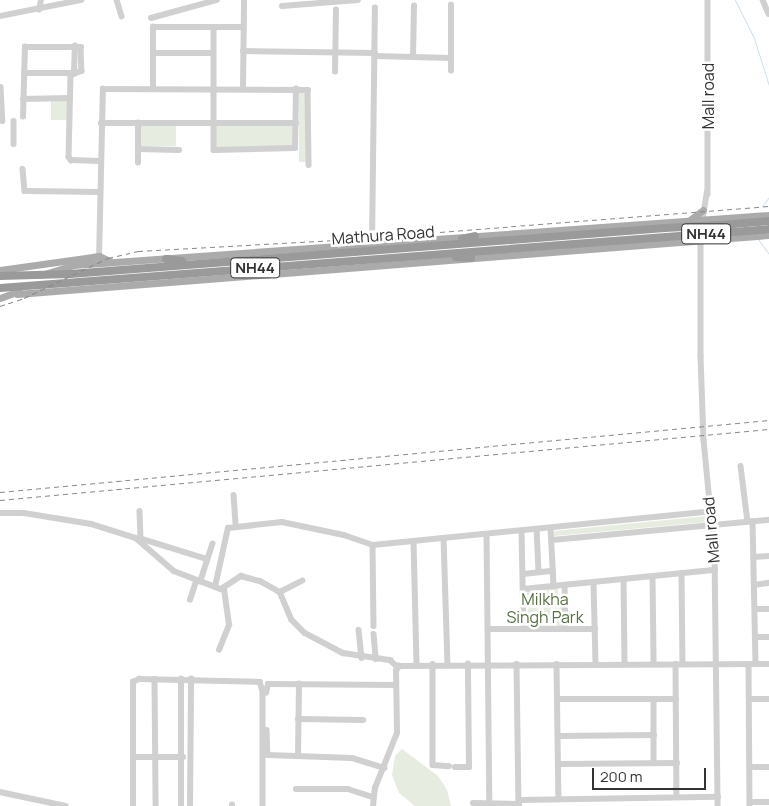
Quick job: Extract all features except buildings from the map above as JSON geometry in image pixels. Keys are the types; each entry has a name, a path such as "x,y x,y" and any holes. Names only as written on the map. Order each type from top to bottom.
{"highway":[{"name":"Mathura Road","path":"0,276 39,275 443,244 473,239 769,221"},
{"name":"Mathura Road","path":"0,288 434,254 471,255 769,229"},
{"path":"166,259 196,263"}],"main road":[{"path":"636,225 696,218 705,210 712,216 724,219"},
{"path":"39,275 62,266 473,239 769,215"},
{"path":"723,240 713,231 716,223 724,219"},
{"path":"668,223 675,226 679,233 670,243"},
{"path":"0,298 17,294 428,264 471,255 702,242 769,235"},
{"path":"609,247 702,242"},
{"path":"0,270 99,256 116,263"},
{"path":"17,294 25,286"}],"street":[{"path":"39,10 41,0"},
{"path":"0,16 39,10 81,0"},
{"path":"118,0 122,16"},
{"path":"151,18 217,0"},
{"path":"243,88 244,0"},
{"path":"282,6 358,0"},
{"name":"Mall road","path":"708,0 707,192 701,255 704,440 713,524 715,570 718,806"},
{"path":"763,0 769,14"},
{"path":"451,71 452,5"},
{"path":"413,57 414,6"},
{"path":"372,245 375,8"},
{"path":"336,10 336,72"},
{"path":"153,88 153,27 243,27"},
{"path":"214,28 213,147 216,150 294,149 296,89"},
{"path":"1,87 2,121 23,119 24,73 26,46 75,46 82,50 82,71 73,73 24,73"},
{"path":"243,51 336,52 451,58"},
{"path":"153,53 213,53"},
{"path":"73,73 70,98 69,159 100,161"},
{"path":"98,264 103,89 243,88 296,89 310,92 309,165"},
{"path":"23,99 70,98"},
{"path":"14,120 14,144"},
{"path":"101,123 296,124"},
{"path":"138,123 138,163"},
{"path":"138,150 179,150"},
{"path":"23,168 25,191 100,192"},
{"path":"741,466 754,557 755,637 749,699 750,804 769,802"},
{"path":"234,495 236,527"},
{"path":"140,511 142,540 167,567 198,582 224,589"},
{"path":"215,587 225,533 228,528 282,522 344,535 373,545 711,511"},
{"path":"0,513 24,513 90,524 207,559"},
{"path":"552,540 769,520"},
{"path":"551,528 554,586"},
{"path":"537,529 539,572"},
{"path":"522,530 524,629"},
{"path":"486,534 490,803"},
{"path":"444,538 448,664"},
{"path":"414,541 417,664"},
{"path":"190,600 212,544"},
{"path":"373,545 374,626"},
{"path":"754,557 769,556"},
{"path":"523,589 715,570"},
{"path":"523,574 553,571"},
{"path":"682,573 683,664"},
{"path":"219,650 229,625 224,589 233,579 244,576 280,592 300,629 343,654 362,658 390,660 398,667"},
{"path":"653,576 654,664"},
{"path":"624,579 625,664"},
{"path":"280,592 302,581"},
{"path":"594,582 596,664"},
{"path":"754,585 769,583"},
{"path":"565,585 566,629"},
{"path":"755,609 769,609"},
{"path":"488,629 595,630"},
{"path":"359,630 362,658"},
{"path":"374,634 376,659"},
{"path":"755,637 769,637"},
{"path":"398,667 417,664 769,664"},
{"path":"433,664 433,765 469,767 468,664"},
{"path":"517,664 519,803"},
{"path":"558,664 559,799"},
{"path":"676,664 677,797"},
{"path":"373,806 373,797 397,733 396,685 398,667"},
{"path":"155,679 156,806"},
{"path":"133,806 133,682 155,679 252,680 262,685 263,806"},
{"path":"181,679 181,806"},
{"path":"190,806 191,679"},
{"path":"384,768 357,758 267,754 266,686 299,684 396,685"},
{"path":"298,756 299,684"},
{"path":"558,699 676,699"},
{"path":"654,699 654,763"},
{"path":"749,699 769,699"},
{"path":"298,719 363,720"},
{"path":"558,736 654,735"},
{"path":"133,757 189,757"},
{"path":"559,764 677,762"},
{"path":"750,767 769,767"},
{"path":"296,788 348,789 373,797"},
{"path":"0,792 66,806"},
{"path":"473,803 519,803 559,799 718,797"},
{"path":"600,798 600,806"}],"green space":[{"path":"299,92 308,92 308,162 299,162"},
{"path":"51,100 68,100 68,120 51,120"},
{"path":"140,124 176,124 176,146 140,146"},
{"path":"215,125 293,125 293,147 215,147"},
{"path":"707,516 707,522 554,536 554,531"},
{"name":"Milkha Singh Park","path":"558,588 558,595 563,595 563,626 532,626 531,620 528,620 527,591"},
{"path":"402,749 438,776 447,790 451,806 415,806 399,793 392,775 395,756"}],"waterway":[{"path":"735,0 754,38 769,86"},
{"path":"762,206 769,197"},
{"path":"758,239 769,254"}],"railway":[{"path":"0,306 24,298 108,258 138,251 350,239 769,206"},
{"path":"0,492 769,420"},
{"path":"0,500 769,429"}]}
